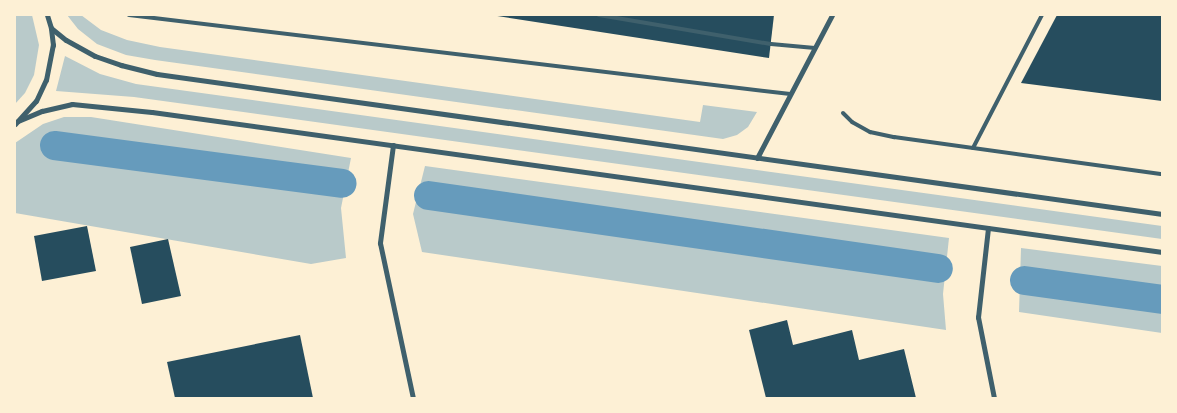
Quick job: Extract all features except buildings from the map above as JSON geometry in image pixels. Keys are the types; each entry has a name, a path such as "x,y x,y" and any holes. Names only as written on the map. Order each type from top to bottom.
{"street":[{"path":"17,122 36,102 51,63 51,28 46,15"},
{"path":"757,158 832,15"},
{"path":"51,28 66,40 95,56 120,65 157,74 1162,214"},
{"path":"17,122 42,111 72,104 152,112 1162,252"},
{"path":"393,145 380,243 412,398"},
{"path":"988,228 978,317 994,398"}],"lane":[{"path":"129,15 790,94"},
{"path":"599,15 771,44 815,48"},
{"path":"973,148 1042,15"},
{"path":"843,113 856,125 880,134 1162,174"}],"shaded area":[{"path":"15,15 32,15 39,45 34,75 25,93 15,104"},
{"path":"67,15 81,15 101,30 127,40 160,47 700,122 703,105 757,112 748,127 737,135 723,139 155,60 126,55 97,44 78,29"},
{"path":"65,56 100,74 136,84 1162,226 1162,239 134,97 56,91"},
{"path":"64,117 91,117 351,158 341,208 346,258 311,264 15,213 15,143 43,124"},
{"path":"425,166 949,238 943,294 946,330 422,252 413,214"},
{"path":"1021,248 1162,266 1162,333 1019,312"}],"waterway":[{"path":"54,145 342,183"},
{"path":"428,195 938,268"},
{"path":"1024,280 1162,299"}]}
